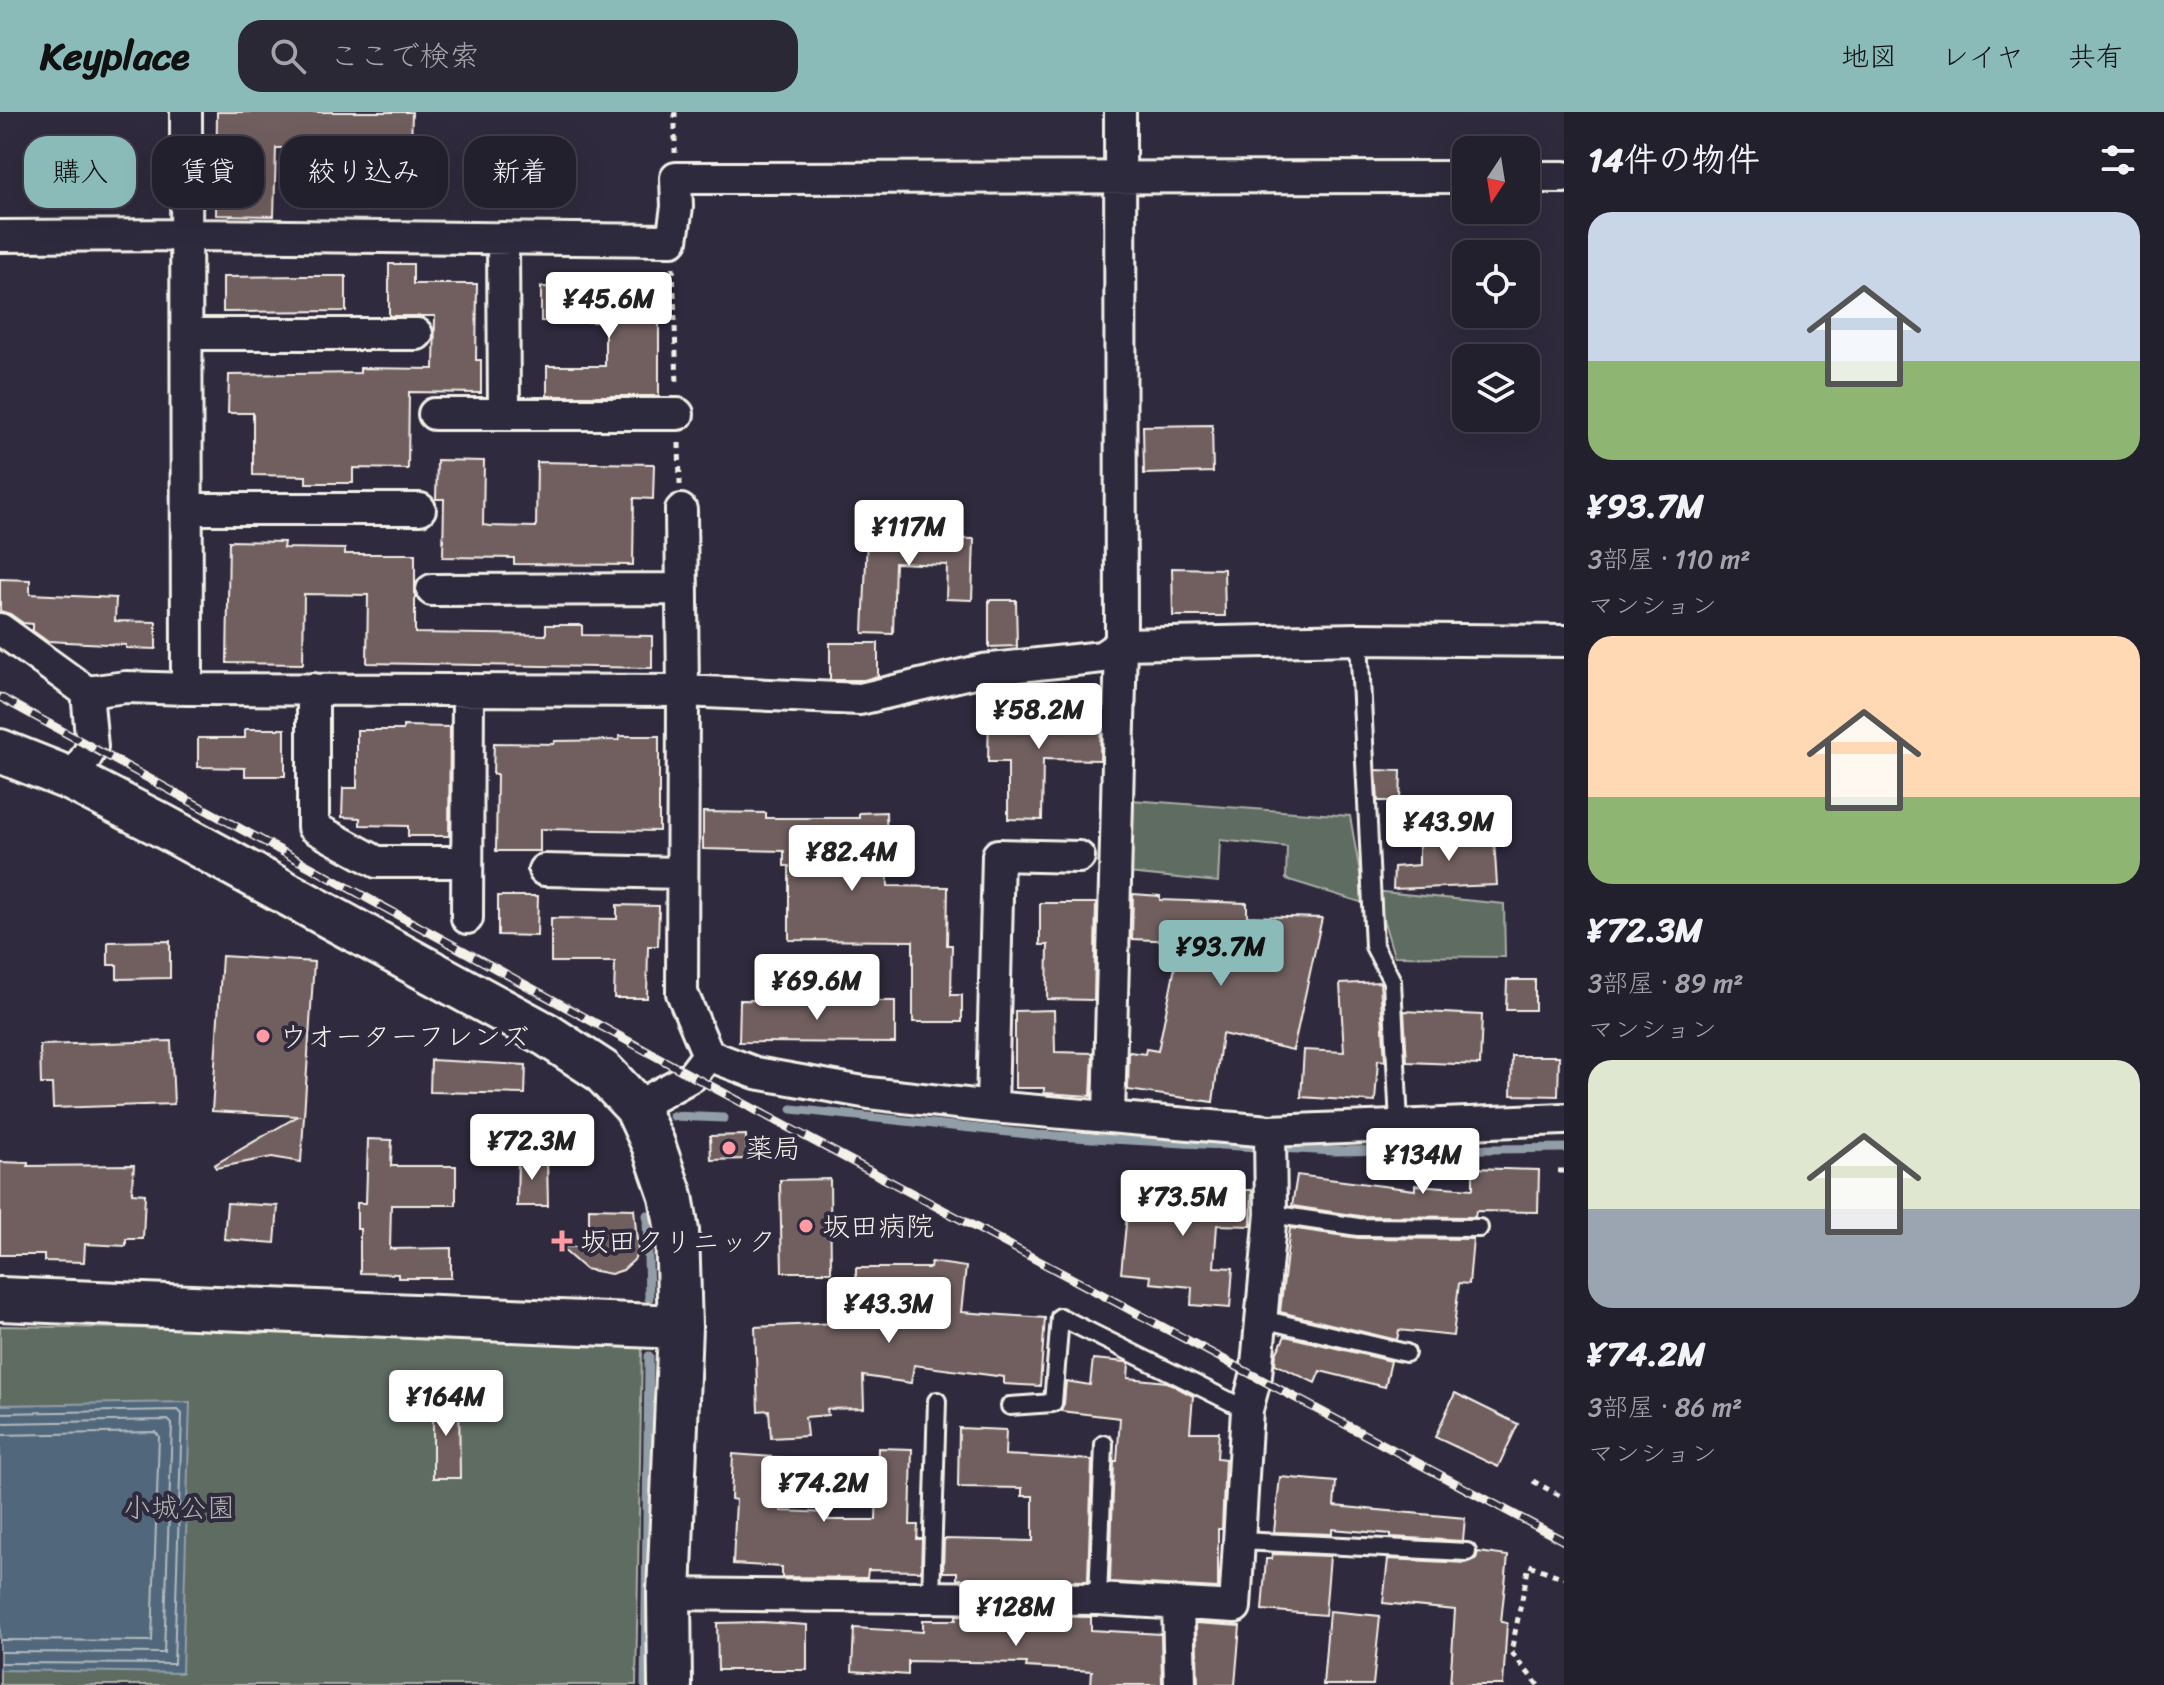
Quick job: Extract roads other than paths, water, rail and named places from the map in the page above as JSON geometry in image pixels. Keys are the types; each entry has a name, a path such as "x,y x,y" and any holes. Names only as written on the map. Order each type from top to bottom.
{"street":[{"path":"186,112 187,689"},
{"path":"1109,1117 1121,644 1120,112"},
{"path":"0,236 672,240 677,207 676,178 1452,177"},
{"path":"1540,177 1564,177"},
{"path":"503,238 504,414"},
{"path":"187,334 417,334"},
{"path":"434,414 678,414"},
{"path":"187,509 420,509"},
{"path":"681,510 682,993 708,1055 756,1073 869,1093 1270,1131 1564,1119"},
{"path":"432,590 682,589"},
{"path":"0,629 87,692 126,687 683,691 860,699 983,670 1102,657 1121,644 1359,639 1564,641"},
{"path":"313,689 313,827 377,862 467,862"},
{"path":"467,918 468,690"},
{"path":"73,780 92,747 87,692"},
{"path":"0,751 73,780 175,832 547,1035 602,1071 636,1107 671,1196 677,1231 680,1327 669,1594 670,1685"},
{"path":"992,1107 998,855 1079,857"},
{"path":"544,870 682,873"},
{"path":"636,1107 692,1076 708,1055"},
{"path":"669,1594 1098,1599 1235,1607 1247,1410 1256,1376 1271,1214 1270,1131"},
{"path":"0,1299 680,1327"},
{"path":"1178,1606 1180,1685"}],"lane":[{"path":"1359,639 1374,946 1392,981 1399,1124"},
{"path":"1271,1214 1358,1227 1479,1228"},
{"path":"1010,1406 1053,1403 1060,1317 1247,1410"},
{"path":"1262,1319 1406,1353"},
{"path":"931,1597 937,1401"},
{"path":"1098,1599 1104,1444"},
{"path":"1241,1541 1467,1552"}],"water":[{"path":"190,1402 182,1673 0,1670 0,1405"}],"waterway":[{"path":"792,1109 1037,1135 1334,1151 1564,1148"},
{"path":"673,1116 724,1118"},
{"path":"647,1215 649,1298"},
{"path":"645,1685 649,1356"}],"railway":[{"path":"0,697 692,1076 1564,1541"}],"place":[{"name":"ウオーターフレンズ","path":"263,1036"},
{"name":"薬局","path":"729,1148"},
{"name":"坂田病院","path":"806,1226"},
{"name":"坂田クリニック","path":"562,1241"}],"park label":[{"name":"小城公園","path":"179,1507"}]}
